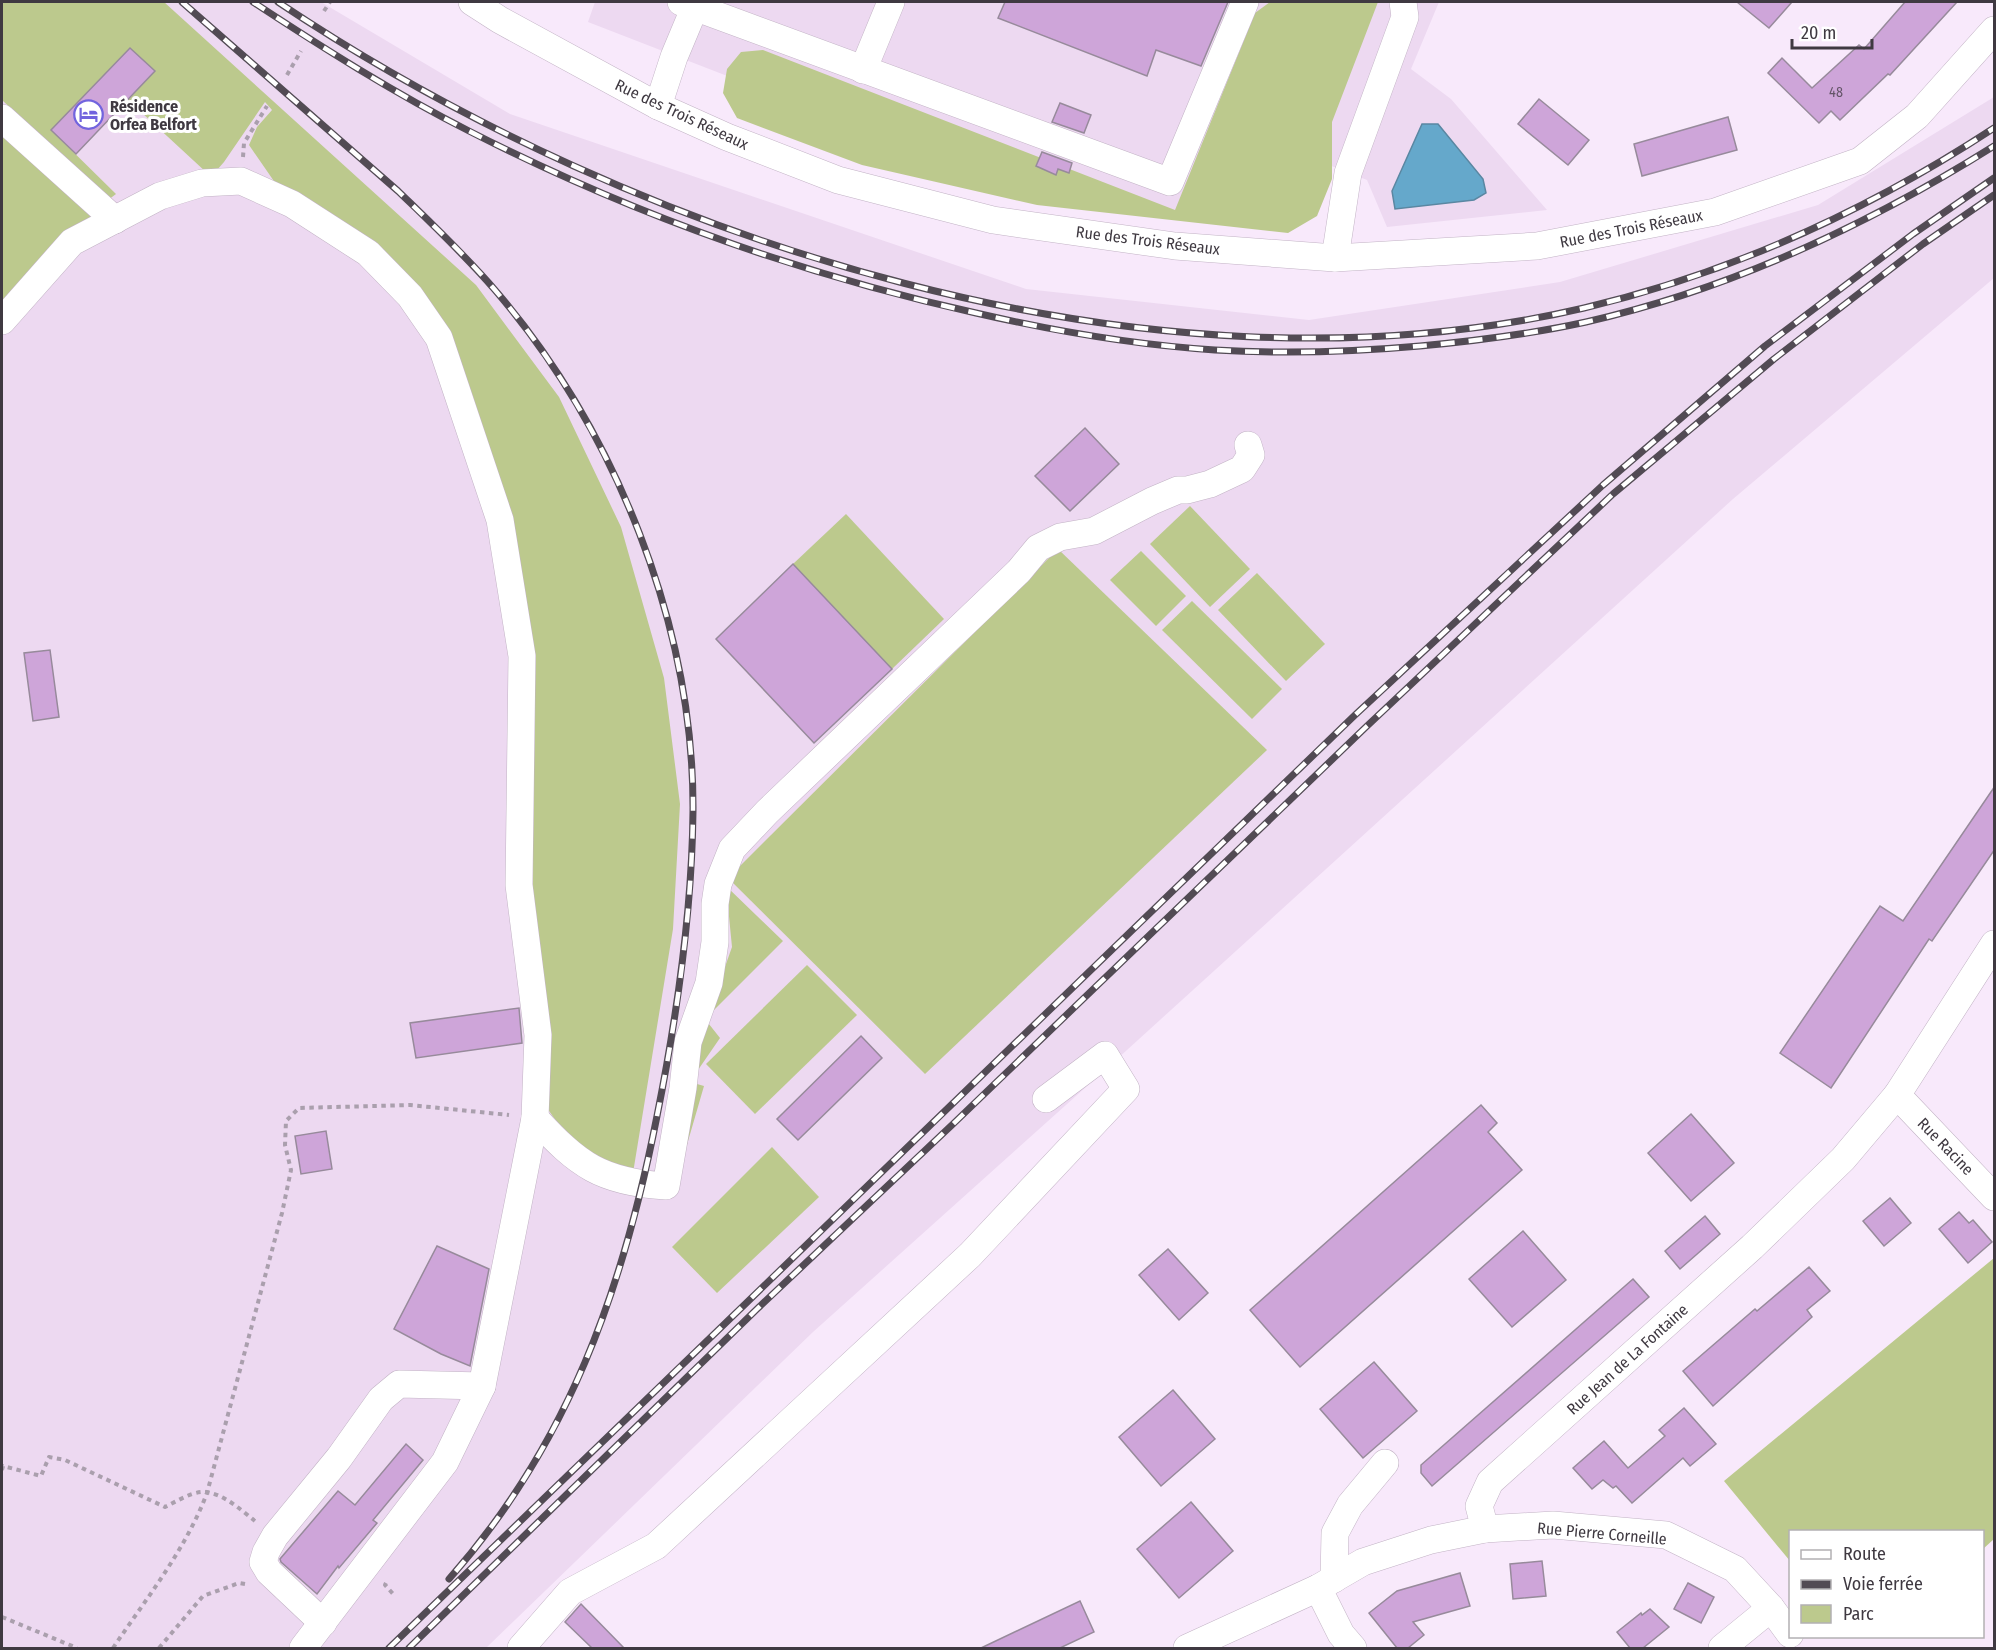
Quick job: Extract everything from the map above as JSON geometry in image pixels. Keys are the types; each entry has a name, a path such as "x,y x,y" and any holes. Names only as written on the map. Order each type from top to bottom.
{"street":[{"name":"Rue des Trois Réseaux","path":"472,2 500,20 658,106 727,138 838,180 993,220 1175,246 1335,258 1537,246 1715,212 1860,161 1917,116 1995,30"},
{"path":"863,70 891,2"},
{"path":"658,106 691,4 1170,183 1245,2"},
{"path":"1335,258 1348,173 1405,17 1403,2"},
{"path":"2,118 115,220"},
{"path":"2,321 72,242 160,196 202,183 241,181 292,204 368,253 410,296 439,338 500,520 522,656 519,885 538,1035 535,1118 482,1386 446,1462 303,1648"},
{"path":"535,1118 558,1143 585,1165 608,1176 644,1185 666,1186 683,1088 688,1042 709,983 715,942 715,903 718,884 732,849 784,796 1019,571 1038,548 1060,537 1094,531 1178,490 1203,486 1242,469 1251,455 1248,445"},
{"name":"Rue Jean de La Fontaine","path":"1485,1529 1479,1506 1490,1482 1752,1247 1843,1159 1897,1095 1995,944"},
{"path":"521,1648 570,1592 656,1546 970,1255 1126,1089 1105,1055 1046,1099"},
{"name":"Rue Racine","path":"1897,1095 1995,1197"},
{"path":"323,1623 269,1572 263,1562 275,1536 339,1458 381,1399 399,1384 482,1386"},
{"path":"1353,1648 1341,1634 1326,1584 1335,1533 1350,1505 1385,1463"},
{"name":"Rue Pierre Corneille","path":"1485,1529 1553,1526 1666,1535 1735,1569 1771,1608 1789,1632"},
{"path":"1187,1648 1326,1584 1363,1562 1431,1540 1485,1529"},
{"path":"1722,1648 1771,1608"}],"path":[{"path":"324,11 330,2"},
{"path":"286,75 301,51"},
{"path":"241,181 244,143 267,106"},
{"path":"113,1648 168,1566 200,1511 207,1493 282,1213 291,1170 285,1145 286,1120 299,1108 410,1105 535,1118"},
{"path":"2,1470 3,1466 41,1476 49,1456 65,1460 165,1507 200,1492 207,1493 236,1505 275,1536"},
{"path":"159,1648 203,1596 239,1583 251,1584"},
{"path":"2,1617 77,1648"}],"shaded area":[{"path":"2,2 321,2 510,114 1026,289 1309,320 1560,282 1818,205 1994,97 1994,278 1733,499 813,1332 486,1648 2,1648"},
{"path":"595,2 1439,2 1411,69 1451,99 1547,210 1387,227 1367,180 1324,163 1281,227 1011,186 588,22"}],"green space":[{"path":"2,2 164,2 476,285 559,397 621,527 664,678 680,804 673,929 633,1173 600,1163 571,1142 547,1108 528,905 533,678 436,317 278,187 249,145 257,127 272,110 265,102 224,162 217,170 207,173 128,100 155,71 130,48 51,130 116,194 108,200 2,100"},
{"path":"1270,2 1378,2 1332,122 1332,179 1317,216 1288,233 1037,205 862,165 737,118 723,93 727,69 741,52 763,50 1175,210 1255,13"},
{"path":"2,126 91,209 91,217 2,308"},
{"path":"1190,506 1250,569 1210,607 1150,544"},
{"path":"846,514 944,619 892,669 793,564"},
{"path":"1058,549 1267,750 925,1074 728,878"},
{"path":"1141,551 1186,596 1156,626 1110,580"},
{"path":"1257,573 1325,644 1286,681 1218,610"},
{"path":"1192,601 1282,689 1252,719 1162,630"},
{"path":"726,886 783,941 705,1019 720,1038 698,1070 697,1084 704,1086 684,1155 703,1016 720,981 732,947"},
{"path":"807,965 857,1015 755,1114 706,1064"},
{"path":"772,1147 819,1197 717,1293 672,1247"},
{"path":"1994,1258 1994,1539 1984,1548 1984,1530 1789,1530 1789,1560 1724,1481"}],"water":[{"path":"1422,124 1438,124 1483,179 1486,193 1474,200 1395,209 1392,191"}],"building":[{"path":"1005,2 1228,2 1201,66 1156,50 1147,76 998,18"},
{"path":"1737,2 1792,2 1769,28"},
{"path":"1905,2 1957,2 1890,75 1888,74 1840,120 1831,111 1819,123 1768,73 1782,58 1812,88 1859,45 1864,49"},
{"name":"Résidence Orfea Belfort","path":"130,48 155,71 76,154 51,130"},
{"path":"1539,99 1589,140 1568,165 1518,124"},
{"path":"1060,103 1091,115 1084,133 1052,122"},
{"path":"1728,117 1737,150 1642,176 1634,144"},
{"path":"1042,152 1072,163 1069,173 1058,169 1056,175 1036,166"},
{"path":"1085,428 1119,464 1070,511 1035,476"},
{"path":"793,564 892,669 814,743 716,639"},
{"path":"50,650 59,717 33,721 24,653"},
{"path":"1995,786 1995,849 1932,941 1929,939 1831,1088 1780,1053 1880,906 1903,921"},
{"path":"519,1008 522,1043 416,1058 410,1023"},
{"path":"861,1036 882,1058 798,1140 777,1119"},
{"path":"1481,1105 1497,1123 1488,1132 1522,1170 1300,1367 1250,1310"},
{"path":"1691,1114 1734,1163 1691,1201 1648,1153"},
{"path":"326,1131 332,1169 301,1174 295,1136"},
{"path":"1890,1198 1911,1223 1884,1246 1863,1221"},
{"path":"1959,1212 1969,1223 1973,1220 1992,1242 1968,1263 1939,1229"},
{"path":"1705,1216 1720,1234 1680,1269 1665,1251"},
{"path":"1523,1231 1566,1280 1512,1327 1469,1279"},
{"path":"437,1246 489,1269 470,1366 441,1354 394,1329"},
{"path":"1168,1249 1208,1293 1179,1320 1139,1275"},
{"path":"1809,1267 1830,1291 1807,1310 1812,1317 1713,1406 1683,1371 1755,1309 1757,1311"},
{"path":"1633,1279 1649,1297 1432,1486 1421,1473 1421,1465"},
{"path":"1374,1362 1417,1411 1363,1458 1320,1409"},
{"path":"1173,1390 1215,1439 1161,1486 1119,1437"},
{"path":"1684,1408 1716,1444 1690,1466 1683,1458 1632,1503 1616,1486 1613,1488 1603,1480 1592,1489 1573,1468 1604,1441 1628,1468 1665,1436 1659,1430"},
{"path":"406,1444 423,1460 373,1520 377,1523 339,1568 338,1566 317,1594 280,1559 338,1491 355,1505"},
{"path":"1191,1502 1233,1551 1179,1598 1137,1549"},
{"path":"1542,1561 1546,1596 1513,1599 1510,1564"},
{"path":"1460,1573 1470,1606 1413,1622 1424,1635 1408,1648 1397,1648 1369,1613 1397,1591"},
{"path":"1688,1583 1714,1597 1701,1623 1674,1609"},
{"path":"1080,1601 1094,1632 1060,1648 981,1648"},
{"path":"581,1604 624,1648 592,1648 565,1622"},
{"path":"1650,1609 1669,1627 1643,1648 1630,1648 1617,1632 1641,1613 1642,1615"}],"railway":[{"path":"182,2 398,191 448,239 484,277 538,345 577,404 611,467 639,533 662,601 679,671 690,741 693,811 690,888 671,1041 643,1180 608,1304 585,1362 558,1419 527,1475 491,1528 449,1579"},
{"path":"253,2 359,70 469,131 591,189 716,238 845,280 976,313 1035,326 1185,348 1266,352 1369,350 1482,339 1586,322 1693,292 1746,273 1848,228 1994,146"},
{"path":"278,2 420,88 573,166 736,231 904,283 1076,319 1248,337 1419,334 1584,308 1639,294 1692,277 1797,236 1898,186 1994,128"},
{"path":"389,1648 1355,715 1603,485 1765,346 1913,234 1994,178"},
{"path":"409,1648 757,1309 1613,494 1774,359 1923,244 1994,195"}],"place":[{"name":"Résidence Orfea Belfort","path":"89,115"}]}
